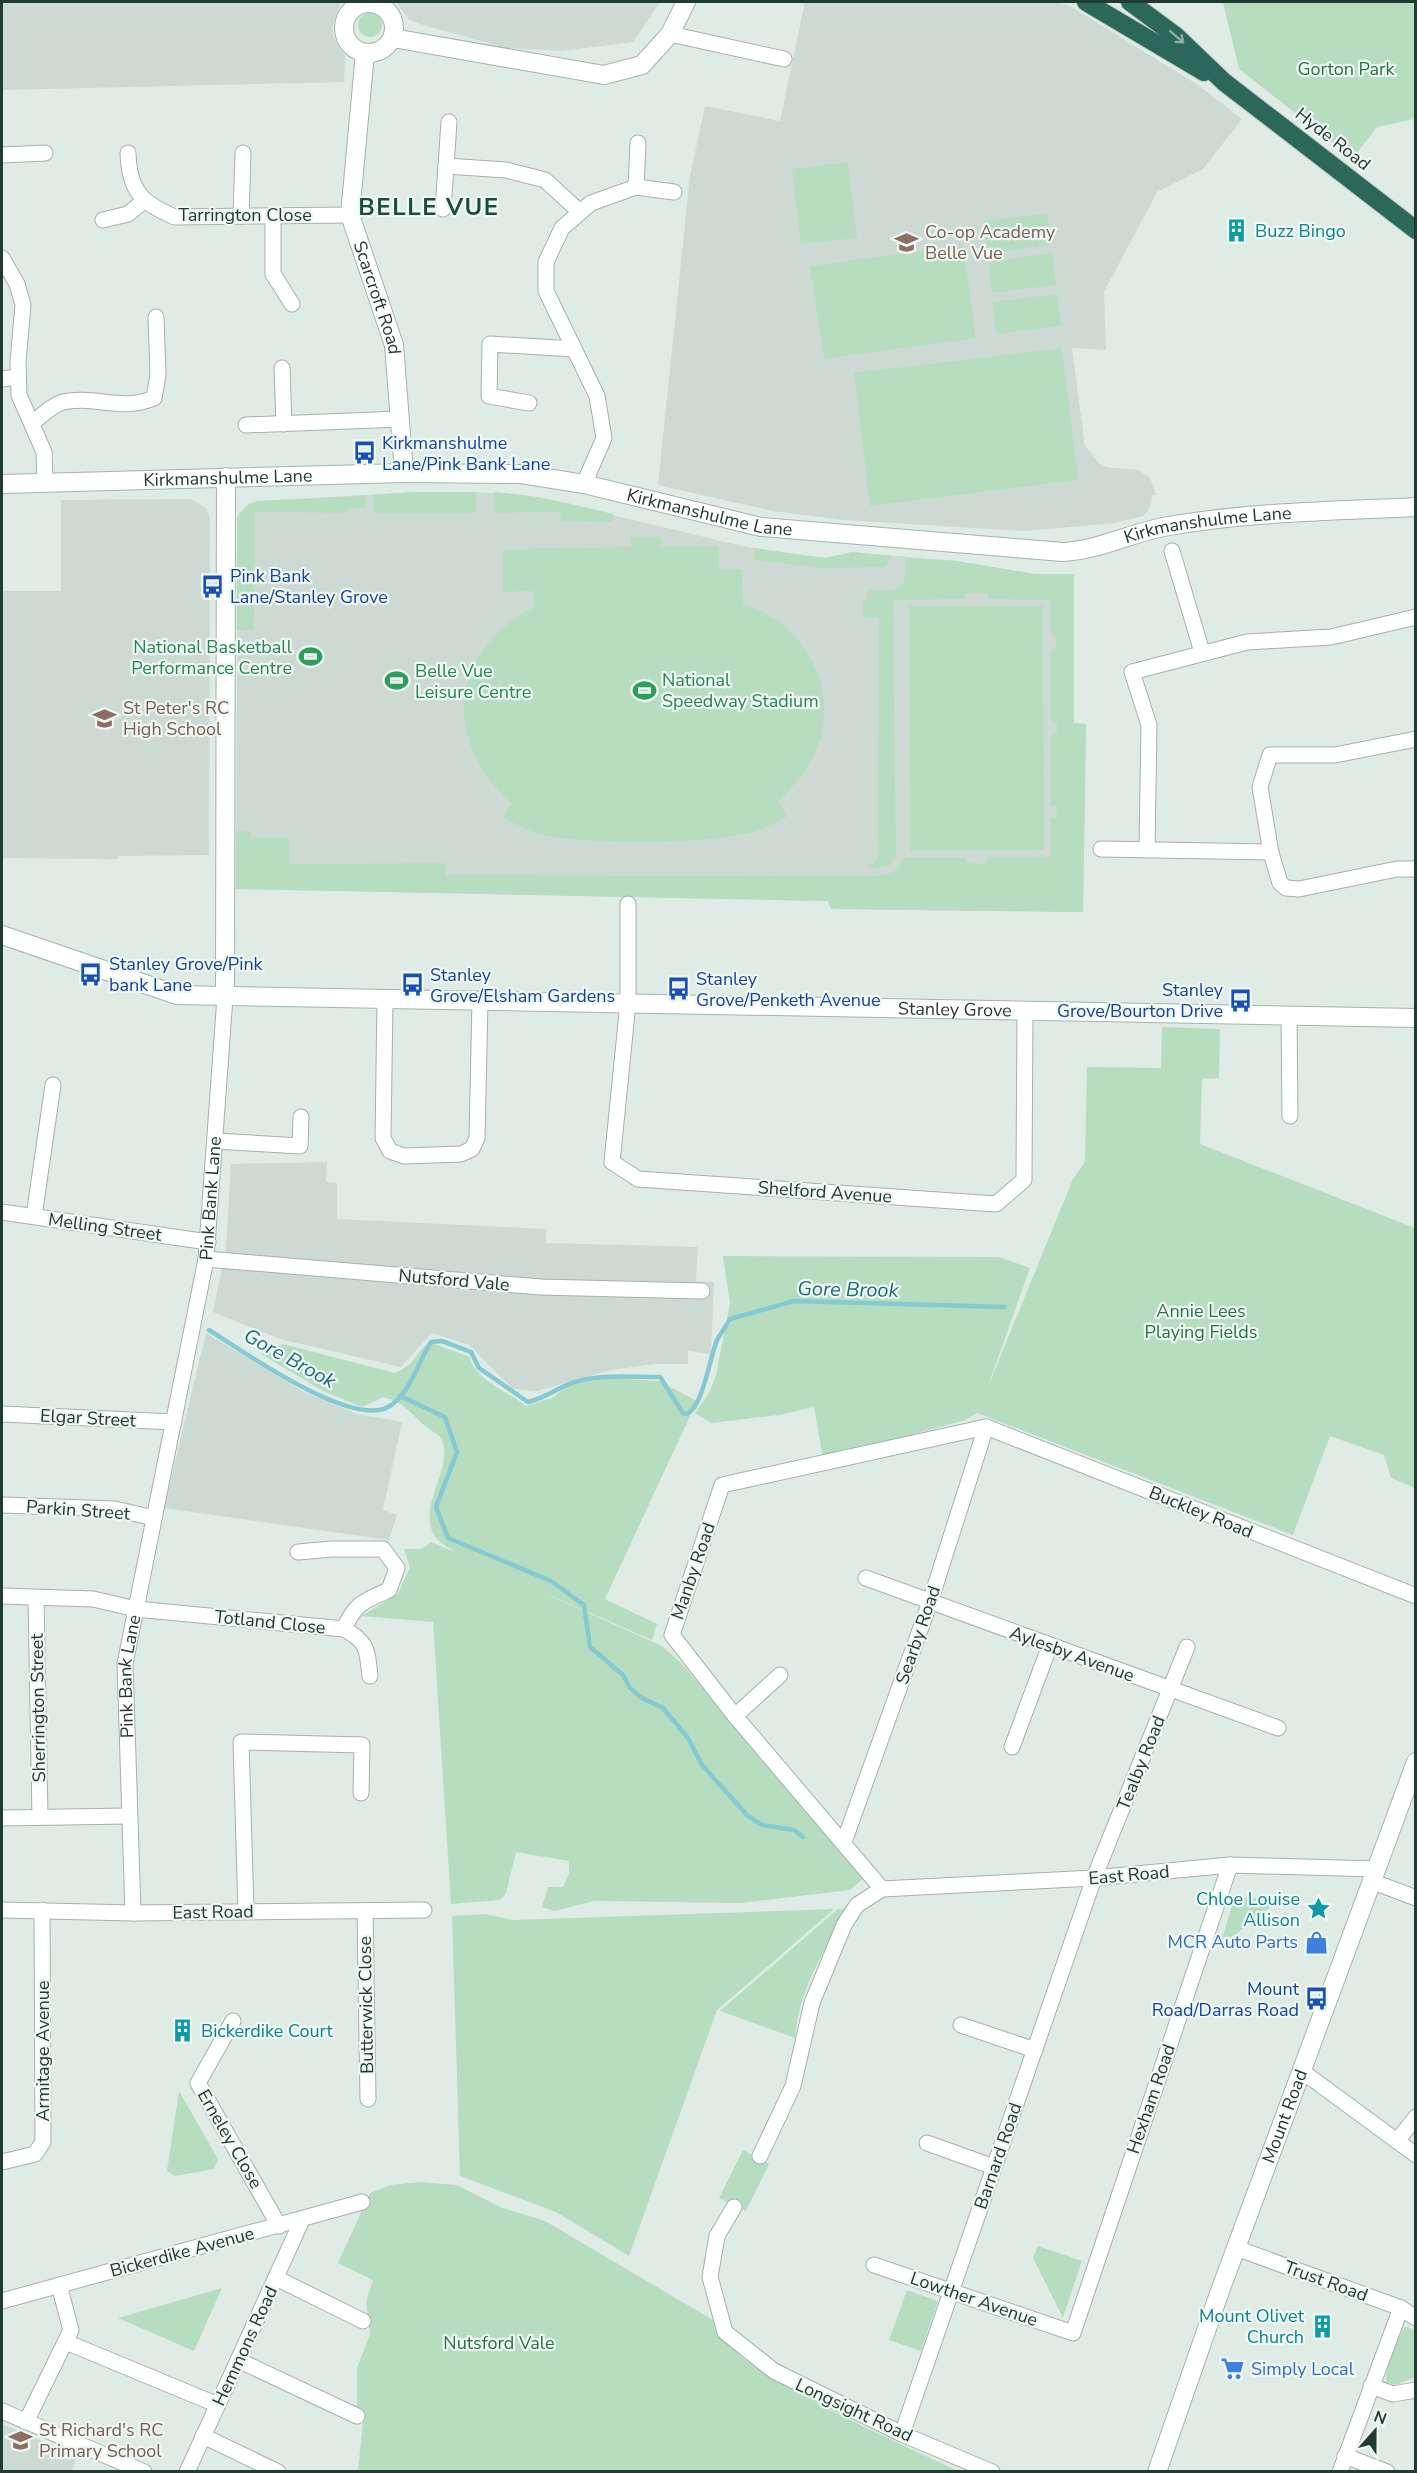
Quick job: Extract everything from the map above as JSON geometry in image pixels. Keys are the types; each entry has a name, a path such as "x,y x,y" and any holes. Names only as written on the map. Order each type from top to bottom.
{"highway":[{"name":"Hyde Road","path":"1086,2 1224,82"},
{"name":"Hyde Road","path":"1108,2 1147,39"},
{"name":"Hyde Road","path":"1131,2 1176,36 1224,82 1416,230"}],"street":[{"path":"393,38 604,75 642,65 670,34 686,2"},
{"path":"369,3 385,8 394,21 393,38 382,50 365,53 351,45 344,30 348,14 354,8 369,3"},
{"path":"670,34 784,59"},
{"name":"Scarcroft Road","path":"365,53 350,215 394,345 404,472"},
{"path":"443,209 449,123"},
{"path":"636,187 638,143"},
{"path":"2,155 45,153"},
{"name":"Tarrington Close","path":"128,153 129,174 138,195 155,209 175,217 350,215"},
{"path":"242,216 243,153"},
{"path":"446,166 506,171 545,180 580,212"},
{"path":"584,484 604,438 597,396 546,291 546,262 562,228 591,203 636,187 674,192"},
{"path":"102,220 128,214 145,200"},
{"path":"273,216 273,274 292,304"},
{"path":"2,258 17,284 23,305 19,395 44,452 45,482"},
{"path":"32,423 61,403 86,401 114,405 143,403 154,398 158,375 156,317"},
{"path":"529,404 489,396 490,344 574,349"},
{"path":"282,368 284,424"},
{"path":"2,379 18,378"},
{"path":"246,425 401,419"},
{"name":"Kirkmanshulme Lane","path":"2,484 404,472 521,474 584,484 760,527 969,543 1034,552 1085,551 1125,536 1201,521 1416,507"},
{"name":"Pink Bank Lane","path":"133,1913 125,1664 206,1259 216,1141 225,997 225,477"},
{"path":"1172,551 1202,652"},
{"path":"1147,850 1149,725 1132,672 1247,642 1331,637 1416,617"},
{"path":"1416,739 1335,755 1270,755 1260,786 1271,852 1280,883 1286,888 1299,889 1397,869 1416,869"},
{"path":"1101,849 1271,852"},
{"path":"628,904 628,1003"},
{"name":"Stanley Grove","path":"2,936 177,995 1416,1018"},
{"path":"384,1000 383,1138 390,1151 404,1156 461,1154 472,1149 475,1143 477,1138 480,1001"},
{"name":"Shelford Avenue","path":"628,1003 612,1162 638,1179 996,1204 1024,1180 1025,1010"},
{"path":"1289,1015 1290,1116"},
{"path":"34,1216 53,1085"},
{"path":"216,1141 300,1146 302,1117"},
{"name":"Melling Street","path":"2,1212 208,1242"},
{"name":"Nutsford Vale","path":"206,1259 540,1287 702,1292"},
{"name":"Elgar Street","path":"2,1414 174,1422"},
{"name":"Buckley Road","path":"986,1427 1416,1596"},
{"name":"Searby Road","path":"844,1842 930,1602 986,1427"},
{"name":"Manby Road","path":"882,1889 735,1716 672,1635 723,1485 986,1427"},
{"name":"Parkin Street","path":"2,1504 115,1509 154,1518"},
{"path":"298,1552 383,1549 397,1568 389,1590 352,1610 344,1629"},
{"name":"Aylesby Avenue","path":"866,1578 1278,1728"},
{"name":"Totland Close","path":"2,1596 93,1599 136,1609 344,1629 360,1638 367,1650 370,1676"},
{"name":"Sherrington Street","path":"36,1598 40,1817"},
{"path":"1012,1747 1050,1646"},
{"name":"Tealby Road","path":"1094,1878 1187,1647"},
{"path":"735,1716 780,1675"},
{"path":"246,1911 241,1742 362,1745 361,1793"},
{"name":"Mount Road","path":"1157,2472 1236,2248 1303,2072 1373,1875 1411,1787 1416,1762"},
{"path":"2,1818 129,1816"},
{"name":"East Road","path":"882,1889 1094,1878 1230,1865 1373,1875 1416,1898"},
{"name":"Hexham Road","path":"1073,2333 1230,1865"},
{"name":"Barnard Road","path":"902,2434 1094,1878"},
{"path":"760,2156 793,2086 812,2003 844,1925 857,1905 882,1889"},
{"name":"East Road","path":"2,1910 133,1913 424,1910"},
{"name":"Armitage Avenue","path":"2,2162 35,2154 43,2142 42,1910"},
{"name":"Butterwick Close","path":"365,1911 368,2099"},
{"name":"Erneley Close","path":"233,2021 198,2083 279,2226"},
{"path":"961,2025 1035,2050"},
{"path":"1303,2072 1416,2155"},
{"path":"1397,2141 1416,2117"},
{"path":"927,2143 994,2167"},
{"name":"Bickerdike Avenue","path":"2,2301 362,2202"},
{"name":"Longsight Road","path":"734,2207 717,2236 710,2277 725,2332 774,2371 902,2434 993,2472"},
{"name":"Hemmons Road","path":"187,2472 302,2220"},
{"name":"Trust Road","path":"1236,2248 1401,2308 1416,2318"},
{"name":"Lowther Avenue","path":"874,2265 1073,2333"},
{"path":"276,2278 363,2321"},
{"path":"26,2422 71,2330 59,2285"},
{"path":"1340,2472 1401,2308"},
{"path":"66,2342 218,2405"},
{"path":"238,2360 357,2416"},
{"path":"1371,2386 1393,2394 1416,2390"},
{"path":"2,2411 144,2472"},
{"path":"203,2436 278,2472"},
{"path":"1345,2456 1387,2472"}],"shaded area":[{"path":"2,2 341,2 332,27 334,38 345,56 344,82 2,90"},
{"path":"396,2 660,2 633,42 561,51 506,48 423,25 408,19"},
{"name":"Co-op Academy Belle Vue","path":"805,2 1056,2 1070,6 1198,85 1242,119 1203,169 1157,192 1104,292 1106,350 1072,348 1085,446 1099,463 1106,467 1138,470 1150,478 1156,495 1153,495 1148,511 1143,516 1115,523 1024,531 844,520 773,511 658,485 690,176 705,106 780,121"},
{"path":"415,492 476,492 533,496 742,546 805,556 832,558 852,552 956,561 1035,574 1074,574 1074,723 1086,724 1083,912 831,909 828,901 236,889 238,514 249,504 261,501"},
{"name":"St Peter's RC High School","path":"191,499 206,508 210,518 209,855 119,856 117,859 2,858 2,591 61,591 61,500"},
{"path":"327,1162 326,1182 337,1183 337,1219 546,1229 546,1243 698,1247 696,1281 714,1282 711,1354 688,1351 688,1364 654,1364 611,1370 537,1391 513,1389 469,1345 432,1333 401,1367 280,1339 213,1312 226,1247 231,1164"},
{"path":"206,1333 304,1392 357,1414 402,1422 383,1510 397,1515 389,1540 164,1508"},
{"name":"St Richard's RC Primary School","path":"2,2424 78,2456 71,2471 2,2471"}],"green space":[{"name":"Gorton Park","path":"1223,2 1415,2 1415,119 1377,127 1353,158 1239,69"},
{"path":"370,13 379,16 382,25 379,34 370,37 361,34 358,25 361,16"},
{"path":"848,162 857,238 801,244 792,169"},
{"path":"1047,213 1051,245 987,253 983,221"},
{"path":"963,245 976,338 824,359 810,266"},
{"path":"1052,253 1056,285 992,293 988,262"},
{"path":"1057,294 1061,326 997,334 992,302"},
{"path":"1062,348 1078,480 870,506 854,373"},
{"path":"476,492 476,513 373,513 373,495"},
{"path":"494,492 569,503 613,514 612,522 561,521 560,512 494,513"},
{"path":"366,496 366,508 348,508 348,513 255,512 254,630 237,630 237,518 246,506 257,501"},
{"name":"National Speedway Stadium","path":"631,537 661,537 661,547 719,547 719,569 742,569 743,604 783,625 811,659 824,701 824,723 811,762 778,802 788,816 746,834 702,840 645,842 616,842 544,835 502,817 512,804 489,779 474,753 465,726 464,699 471,672 485,648 506,626 534,607 533,591 503,592 503,549 631,547"},
{"path":"754,548 825,558 852,552 892,556 885,567 821,568 754,560"},
{"path":"905,558 956,561 1035,574 1074,574 1074,723 1086,724 1083,912 831,909 828,901 236,889 236,831 251,831 251,837 289,837 289,864 445,863 446,875 873,876 896,870 903,858 966,858 967,863 987,864 987,857 1051,857 1051,819 1057,818 1056,807 1051,806 1051,735 1057,734 1057,722 1051,721 1051,649 1056,649 1056,637 1051,636 1050,600 988,599 988,593 966,593 966,599 893,600 896,857 887,867 868,869 878,855 879,618 863,617 863,600 867,600 867,590 893,590 902,586 905,577"},
{"path":"909,606 1043,606 1044,850 910,851"},
{"name":"Annie Lees Playing Fields","path":"1162,1027 1220,1029 1219,1078 1202,1079 1200,1144 1415,1228 1415,1488 1391,1478 1384,1455 1330,1436 1293,1535 977,1413 965,1420 823,1459 814,1407 779,1415 711,1423 695,1413 709,1393 716,1375 730,1303 723,1256 999,1257 1030,1268 987,1389 1073,1179 1085,1162 1087,1067 1161,1068"},
{"path":"429,1342 470,1357 477,1372 526,1406 552,1398 569,1385 610,1378 659,1381 697,1401 605,1599 657,1624 652,1640 526,1585 662,1646 682,1664 863,1879 850,1890 740,1903 594,1901 554,1911 542,1907 548,1887 563,1887 569,1873 569,1861 516,1852 506,1893 500,1900 451,1904 433,1622 361,1616 398,1594 410,1567 404,1549 422,1549 431,1542 455,1552 437,1539 431,1527 432,1500 444,1459 444,1447 439,1436 396,1402 383,1397 362,1407 325,1392 261,1354 283,1344 395,1373 411,1363"},
{"path":"1234,1898 1281,1899 1220,1946"},
{"path":"834,1909 717,2010 629,2256 556,2212 460,2176 452,1916 484,1914 513,1920"},
{"path":"838,1909 849,1910 830,1941 807,1987 797,2020 795,2038 720,2011"},
{"path":"179,2091 218,2159 214,2169 175,2176 167,2171"},
{"path":"743,2150 769,2164 746,2211 719,2198"},
{"name":"Nutsford Vale","path":"420,2182 457,2185 500,2207 545,2221 718,2323 726,2341 744,2359 778,2382 868,2429 958,2471 358,2471 363,2422 357,2416 357,2368 370,2334 366,2302 373,2280 338,2263 370,2193 391,2185"},
{"path":"1038,2246 1082,2261 1063,2318 1033,2258"},
{"path":"222,2288 194,2351 118,2318"},
{"path":"907,2290 938,2301 921,2351 889,2340"},
{"path":"1405,2327 1415,2329 1415,2377 1396,2385 1386,2383 1391,2354"}],"waterway":[{"name":"Gore Brook","path":"209,1330 297,1384 349,1407 371,1411 388,1407 396,1402 408,1386 431,1342 442,1341 471,1352 479,1368 528,1402 586,1379 617,1376 660,1377 683,1413 687,1414 693,1409 702,1392 714,1347 730,1319 794,1301 1005,1307"},
{"path":"400,1396 445,1417 457,1452 436,1507 448,1538 551,1581 584,1605 590,1647 623,1675 630,1688 642,1698 663,1708 688,1738 702,1765 747,1815 762,1825 794,1830 803,1837"}],"place":[{"name":"Buzz Bingo","path":"1237,231"},
{"name":"Co-op Academy Belle Vue","path":"907,242"},
{"name":"Kirkmanshulme Lane/Pink Bank Lane","path":"364,453"},
{"name":"Pink Bank Lane/Stanley Grove","path":"212,586"},
{"name":"National Basketball Performance Centre","path":"310,657"},
{"name":"Belle Vue Leisure Centre","path":"397,681"},
{"name":"National Speedway Stadium","path":"644,690"},
{"name":"St Peter's RC High School","path":"105,718"},
{"name":"Stanley Grove/Pink bank Lane","path":"91,974"},
{"name":"Stanley Grove/Elsham Gardens","path":"412,985"},
{"name":"Stanley Grove/Penketh Avenue","path":"678,989"},
{"name":"Stanley Grove/Bourton Drive","path":"1241,1000"},
{"name":"Chloe Louise Allison","path":"1318,1909"},
{"name":"MCR Auto Parts","path":"1316,1942"},
{"name":"Mount Road/Darras Road","path":"1317,1999"},
{"name":"Bickerdike Court","path":"183,2031"},
{"name":"Mount Olivet Church","path":"1322,2326"},
{"name":"Simply Local","path":"1233,2369"},
{"name":"St Richard's RC Primary School","path":"21,2440"}],"district":[{"name":"BELLE VUE","path":"429,207"}]}
